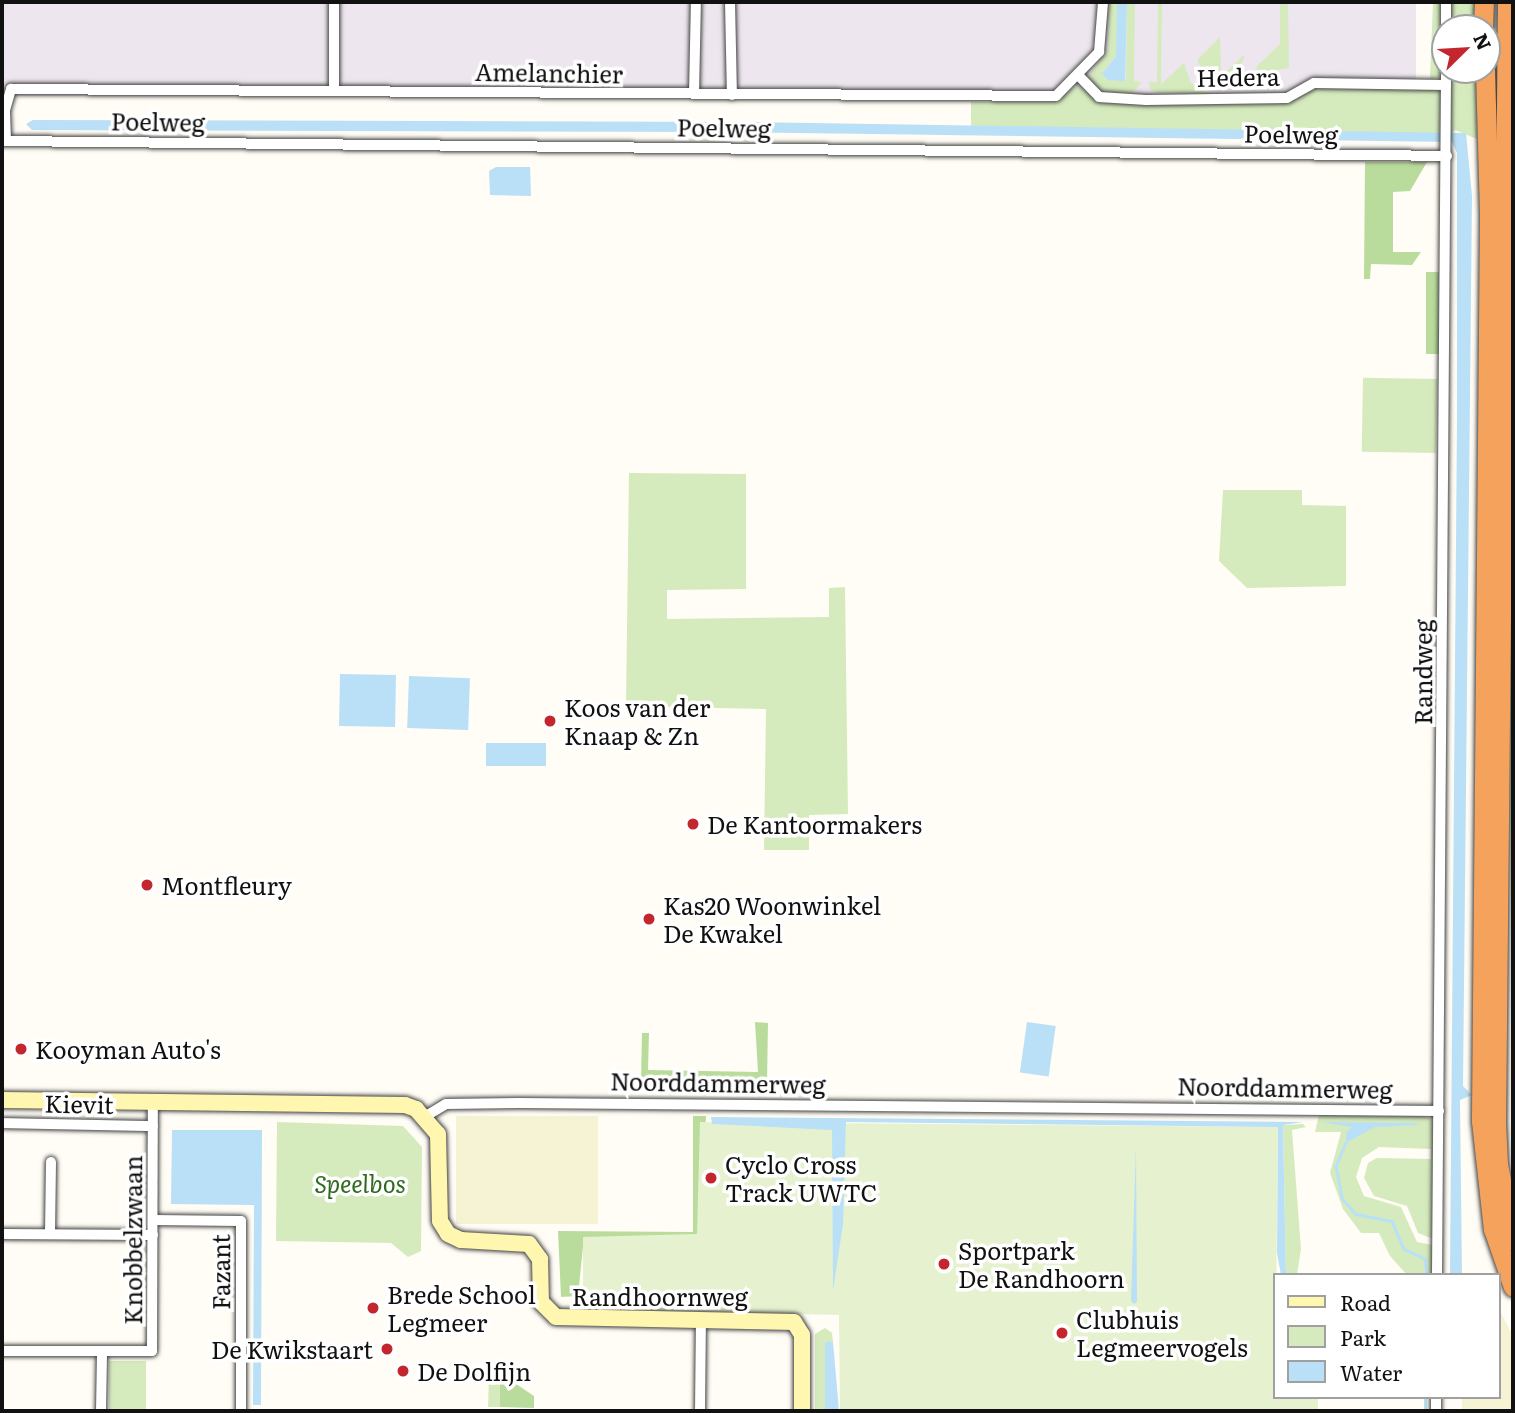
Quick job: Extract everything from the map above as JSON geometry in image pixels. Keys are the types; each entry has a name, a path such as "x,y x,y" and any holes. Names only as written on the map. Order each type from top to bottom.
{"highway":[{"path":"1507,2 1496,1122 1498,1164 1513,1241"},
{"path":"1485,84 1489,217 1481,1121 1493,1229 1513,1287"}],"street":[{"path":"334,2 334,91"},
{"path":"694,94 696,2"},
{"path":"730,2 732,94"},
{"name":"Amelanchier","path":"6,86 1056,96 1100,52 1103,2"},
{"name":"Hedera","path":"1079,75 1099,97 1146,100 1287,98 1314,83 1446,85"},
{"name":"Randweg","path":"1437,1273 1446,85"},
{"path":"4,141 6,86"},
{"name":"Poelweg","path":"4,141 1446,152"},
{"path":"2,1100 405,1105 426,1115"},
{"name":"Knobbelzwaan","path":"101,1411 102,1351 152,1351 153,1102"},
{"name":"Noorddammerweg","path":"426,1115 446,1104 517,1103 1439,1111"},
{"name":"Randhoornweg","path":"426,1115 439,1141 440,1221 445,1231 456,1239 522,1241 533,1247 540,1259 541,1302 548,1312 561,1318 785,1320 799,1325 802,1411"},
{"name":"Kievit","path":"4,1123 153,1126"},
{"path":"50,1234 51,1162"},
{"name":"Fazant","path":"153,1220 241,1221 241,1411"},
{"path":"2,1234 153,1235"},
{"path":"700,1411 701,1319"},
{"path":"2,1351 102,1351"}],"shaded area":[{"path":"2,2 1416,2 1416,96 2,96"},
{"path":"456,1116 598,1116 598,1224 456,1224"},
{"path":"1501,1313 1513,1336 1513,1411 1462,1411 1462,1399 1501,1399"}],"green space":[{"path":"1109,2 1117,2 1117,54 1102,74 1108,80 1126,79 1127,2 1135,2 1134,81 1142,82 1133,93 1102,92 1088,77 1108,49"},
{"path":"1158,2 1162,2 1161,84 1184,63 1191,83 1209,94 1157,93 1150,89 1149,82 1157,82"},
{"path":"1280,2 1288,2 1289,68 1258,73 1256,67 1280,44"},
{"path":"1433,2 1442,2 1442,14 1433,14"},
{"path":"1450,2 1477,2 1477,14 1450,14"},
{"path":"1220,37 1221,76 1244,55 1244,59 1234,76 1219,81 1205,75 1197,60"},
{"path":"1450,84 1478,84 1477,139 1455,130 1450,134"},
{"path":"1078,86 1101,103 1278,104 1314,88 1438,90 1442,95 1442,134 971,127 971,102 1053,102"},
{"path":"1365,162 1427,162 1410,191 1393,192 1393,252 1421,252 1412,265 1371,264 1370,279 1364,279"},
{"path":"1513,228 1513,1089 1512,1089 1508,525"},
{"path":"1426,272 1439,272 1439,354 1426,354"},
{"path":"1363,378 1437,379 1436,453 1362,452"},
{"path":"629,473 746,474 746,589 667,590 667,619 829,617 829,588 845,587 848,814 809,815 809,850 764,850 766,709 626,706"},
{"path":"1223,490 1302,490 1302,505 1346,506 1346,586 1247,588 1219,561"},
{"path":"755,1022 768,1023 767,1082 641,1080 642,1033 649,1033 648,1070 758,1072"},
{"path":"1319,1115 1424,1115 1433,1121 1433,1239 1418,1233 1407,1206 1374,1196 1364,1178 1368,1163 1377,1158 1431,1159 1431,1149 1379,1147 1362,1158 1356,1177 1364,1196 1401,1207 1417,1242 1432,1245 1433,1273 1405,1273 1390,1256 1379,1233 1361,1233 1343,1209 1330,1173 1341,1132 1315,1132"},
{"path":"693,1116 706,1116 700,1237 584,1237 578,1296 561,1297 558,1231 693,1232"},
{"name":"Speelbos","path":"277,1122 403,1126 422,1147 421,1251 408,1257 391,1243 276,1241"},
{"name":"Sportpark De Randhoorn","path":"700,1122 1278,1127 1274,1399 1318,1399 1318,1411 840,1411 839,1315 611,1310 611,1304 583,1305 583,1237 697,1234"},
{"path":"1303,1124 1306,1127 1292,1130 1301,1249 1297,1273 1286,1273 1283,1125"},
{"path":"825,1328 832,1333 833,1342 825,1343 825,1411 815,1411 815,1334"},
{"path":"109,1361 146,1361 146,1411 109,1411"},
{"path":"489,1363 500,1373 500,1407 488,1407 489,1376 480,1368"},
{"path":"500,1373 534,1396 534,1408 500,1407"}],"water":[{"path":"1117,2 1127,2 1125,81 1108,80 1102,74 1116,56"},
{"path":"33,120 749,122 1466,133 1472,196 1463,1086 1472,1095 1460,1100 1462,1273 1450,1273 1457,421 1457,153 1452,142 723,132 32,130 26,124"},
{"path":"496,167 530,167 531,196 490,195 489,171"},
{"path":"340,674 396,675 395,727 339,726"},
{"path":"409,676 470,678 468,730 407,728"},
{"path":"486,743 546,743 546,766 486,766"},
{"path":"1027,1022 1056,1026 1049,1077 1020,1073"},
{"path":"711,1117 1303,1122 1283,1125 1286,1273 1281,1273 1277,1253 1278,1127 846,1122 843,1224 833,1291 832,1130 712,1124"},
{"path":"1321,1122 1420,1125 1375,1127 1346,1143 1346,1133 1352,1127"},
{"path":"172,1130 262,1130 261,1405 253,1405 254,1205 171,1204"},
{"path":"1136,1146 1137,1302 1134,1304 1131,1301"},
{"path":"825,1342 833,1342 839,1411 825,1411"}],"waterway":[{"path":"1346,1143 1336,1166 1342,1198 1356,1214 1392,1221 1404,1249 1425,1259 1427,1273"},
{"path":"1425,1399 1425,1411"}],"place":[{"name":"Koos van der Knaap & Zn","path":"550,721"},
{"name":"De Kantoormakers","path":"693,824"},
{"name":"Montfleury","path":"147,885"},
{"name":"Kas20 Woonwinkel De Kwakel","path":"649,919"},
{"name":"Kooyman Auto's","path":"21,1049"},
{"name":"Cyclo Cross Track UWTC","path":"711,1178"},
{"name":"Sportpark De Randhoorn","path":"944,1264"},
{"name":"Brede School Legmeer","path":"373,1308"},
{"name":"Clubhuis Legmeervogels","path":"1062,1333"},
{"name":"De Kwikstaart","path":"387,1349"},
{"name":"De Dolfijn","path":"403,1371"}]}
